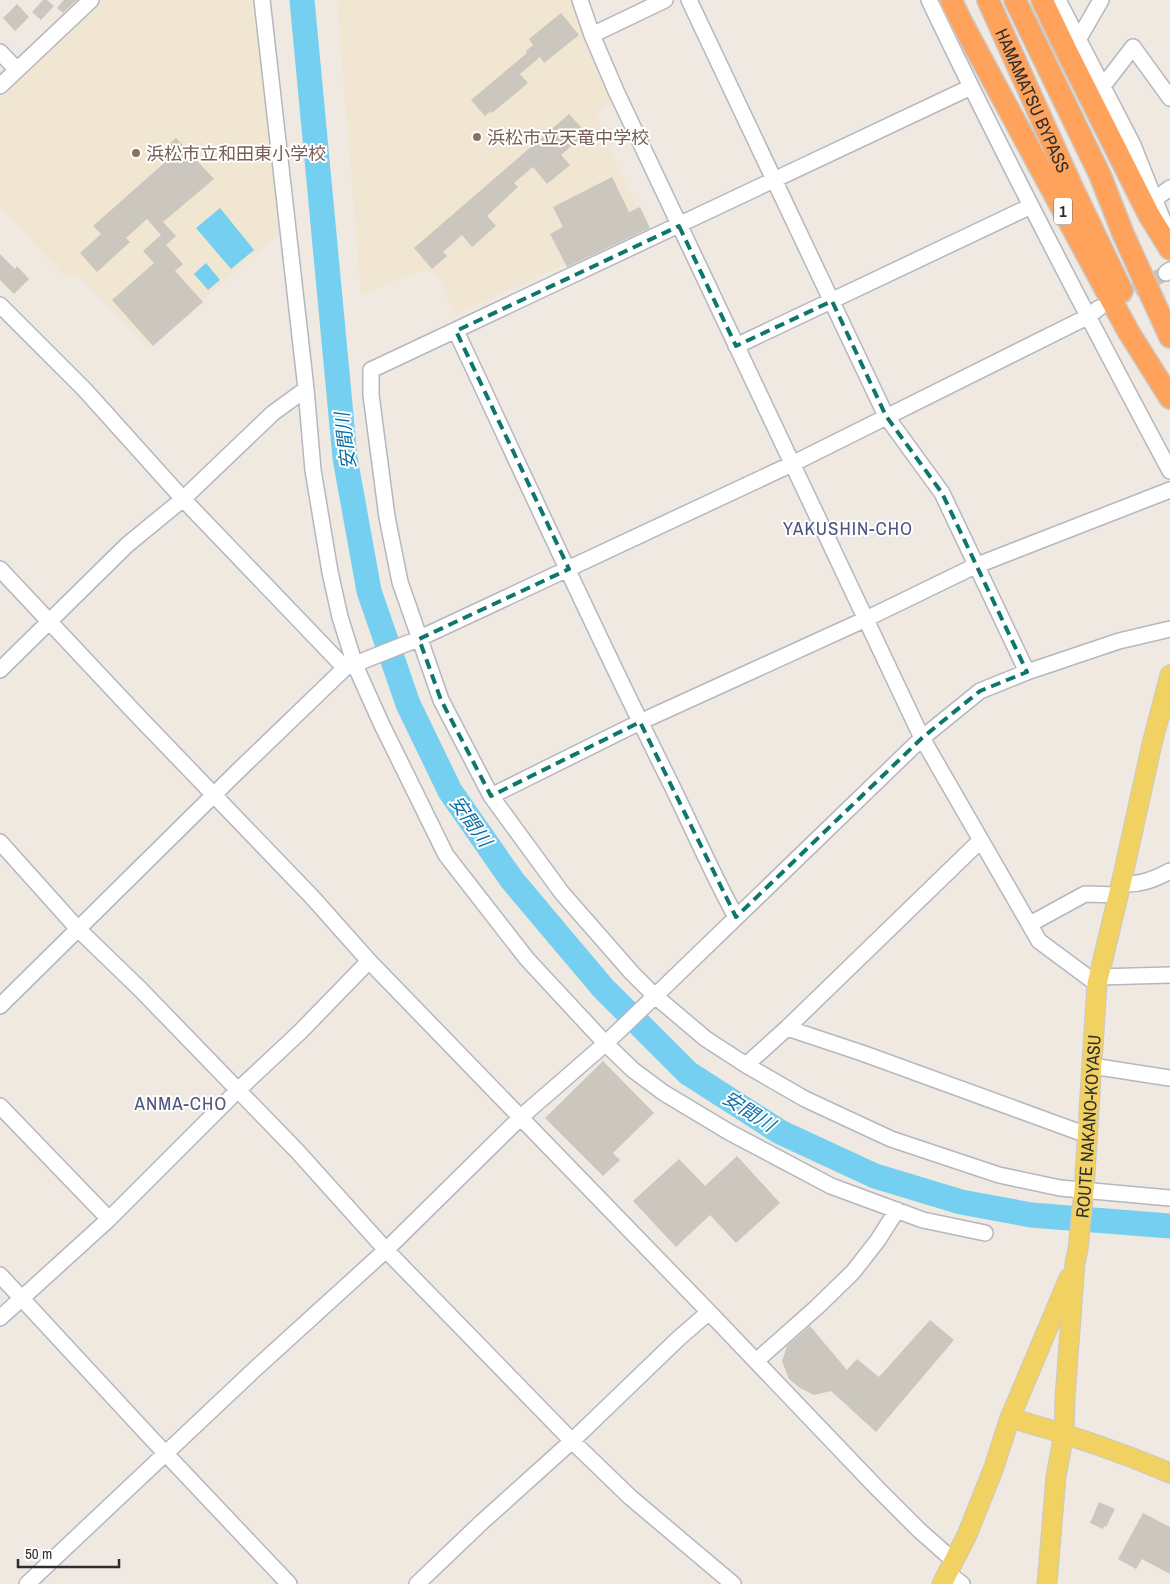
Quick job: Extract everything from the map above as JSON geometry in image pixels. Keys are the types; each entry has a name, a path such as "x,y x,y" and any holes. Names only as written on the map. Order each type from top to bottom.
{"highway":[{"name":"1","path":"951,0 1128,331 1170,398"},
{"name":"HAMAMATSU BYPASS","path":"988,0 1072,187 1170,390"},
{"name":"HAMAMATSU BYPASS","path":"1015,0 1100,175 1124,236 1170,337"},
{"path":"1042,0 1150,215 1170,248"},
{"path":"1100,175 1170,310"}],"main road":[{"name":"ROUTE NAKANO-KOYASU","path":"1047,1584 1056,1477 1064,1433 1065,1398 1083,1193 1098,980 1152,744 1170,675"},
{"path":"951,1576 993,1470 1010,1418 1076,1256"},
{"path":"1010,1418 1064,1433 1124,1453 1170,1473"}],"street":[{"path":"0,86 91,0"},
{"path":"262,0 306,389 313,470 330,572 352,666 446,856 527,959 605,1043 633,1070 664,1093 729,1132 831,1186 923,1220 985,1233"},
{"path":"580,0 592,36 616,91 922,738 1039,941 1098,980 1170,975"},
{"path":"592,36 665,0"},
{"path":"689,0 886,416 942,493 975,566 1027,672"},
{"path":"929,0 1032,206 1093,313 1170,471"},
{"path":"938,0 952,47"},
{"path":"1058,0 1133,145 1156,199 1170,239"},
{"path":"1078,40 1101,0"},
{"path":"1102,86 1133,47 1170,98"},
{"path":"0,52 17,70"},
{"path":"971,87 371,370 371,395 387,517 400,582 441,700 491,796 562,893 632,973 655,996 706,1039 746,1065 805,1099 891,1139 999,1175 1083,1193 1170,1198"},
{"path":"1156,199 1170,188"},
{"path":"736,346 1032,206"},
{"path":"0,305 85,390 183,499 352,666"},
{"path":"0,1006 214,794 352,666 419,639 792,464 1093,313"},
{"path":"456,331 640,722 715,878 736,917"},
{"path":"0,670 48,621 128,545 183,499 274,413 306,389"},
{"path":"491,796 640,722 866,619 975,566 1170,490"},
{"path":"0,569 314,898 369,961 522,1116 918,1530 951,1576"},
{"path":"27,1584 254,1370 386,1250 522,1116 655,996 922,738 980,691 1027,672 1119,642 1170,629"},
{"path":"746,1065 787,1028 981,840"},
{"path":"0,842 78,929 140,989 298,1152 386,1250 572,1441 630,1497 734,1584"},
{"path":"1030,924 1085,894 1136,885 1153,880 1170,871"},
{"path":"0,1318 109,1219 238,1090 300,1032 369,961"},
{"path":"787,1028 862,1053 1087,1135"},
{"path":"1092,1066 1170,1078"},
{"path":"0,1106 109,1219"},
{"path":"756,1361 853,1272 878,1240 896,1210"},
{"path":"0,1275 289,1584"},
{"path":"417,1584 709,1312"}],"highlighted area":[{"path":"679,226 736,346 832,301 886,416 942,493 1027,672 980,691 922,738 736,917 640,722 491,796 441,700 419,639 569,569 456,331"}],"shaded area":[{"name":"浜松市立和田東小学校","path":"102,0 257,0 281,232 149,347 77,275 67,278 0,207 0,98"},
{"name":"浜松市立天竜中学校","path":"337,0 571,0 612,100 596,112 617,164 646,226 455,315 439,278 426,269 361,295"}],"water":[{"path":"220,208 254,250 231,269 196,228"},
{"path":"206,263 220,280 208,290 194,274"}],"building":[{"path":"43,0 47,0 54,6 41,20 32,12"},
{"path":"64,0 77,0 63,13 57,8"},
{"path":"17,4 29,17 15,31 3,18"},
{"path":"561,13 579,35 544,63 540,57 520,74 528,83 492,113 491,111 485,116 471,100 527,53 526,51 533,45 529,39"},
{"path":"569,114 586,133 561,155 570,165 547,184 533,167 514,183 518,187 487,216 496,226 472,247 462,235 443,252 447,256 432,269 414,248"},
{"path":"176,138 214,179 163,222 176,236 166,245 183,264 175,271 203,302 153,346 112,300 154,263 143,251 161,235 147,219 126,238 130,242 97,272 80,253 101,234 93,226 172,156 165,148"},
{"path":"612,177 629,212 640,207 650,228 567,267 550,234 563,227 553,207"},
{"path":"0,254 15,269 17,266 29,279 14,294 0,280"},
{"path":"603,1061 654,1113 613,1153 620,1160 603,1176 545,1118"},
{"path":"737,1156 780,1203 736,1243 710,1215 676,1247 633,1201 679,1159 705,1186"},
{"path":"930,1320 954,1340 876,1432 831,1391 814,1395 800,1388 789,1379 782,1361 787,1346 810,1326 847,1370 857,1359 879,1377"},
{"path":"1099,1502 1115,1509 1106,1527 1104,1526 1103,1529 1090,1523"},
{"path":"1143,1513 1170,1527 1170,1574 1142,1559 1136,1569 1118,1559"}],"waterway":[{"name":"安間川","path":"302,0 345,458 369,591 408,704 450,791 512,880 603,988 688,1073 780,1132 875,1176 961,1202 1031,1215 1170,1226"}],"tunnel":[{"path":"1114,301 1166,273"}],"place":[{"name":"浜松市立天竜中学校","path":"477,137"},
{"name":"浜松市立和田東小学校","path":"136,153"}],"district":[{"name":"YAKUSHIN-CHO","path":"848,528"},
{"name":"ANMA-CHO","path":"181,1103"}]}
